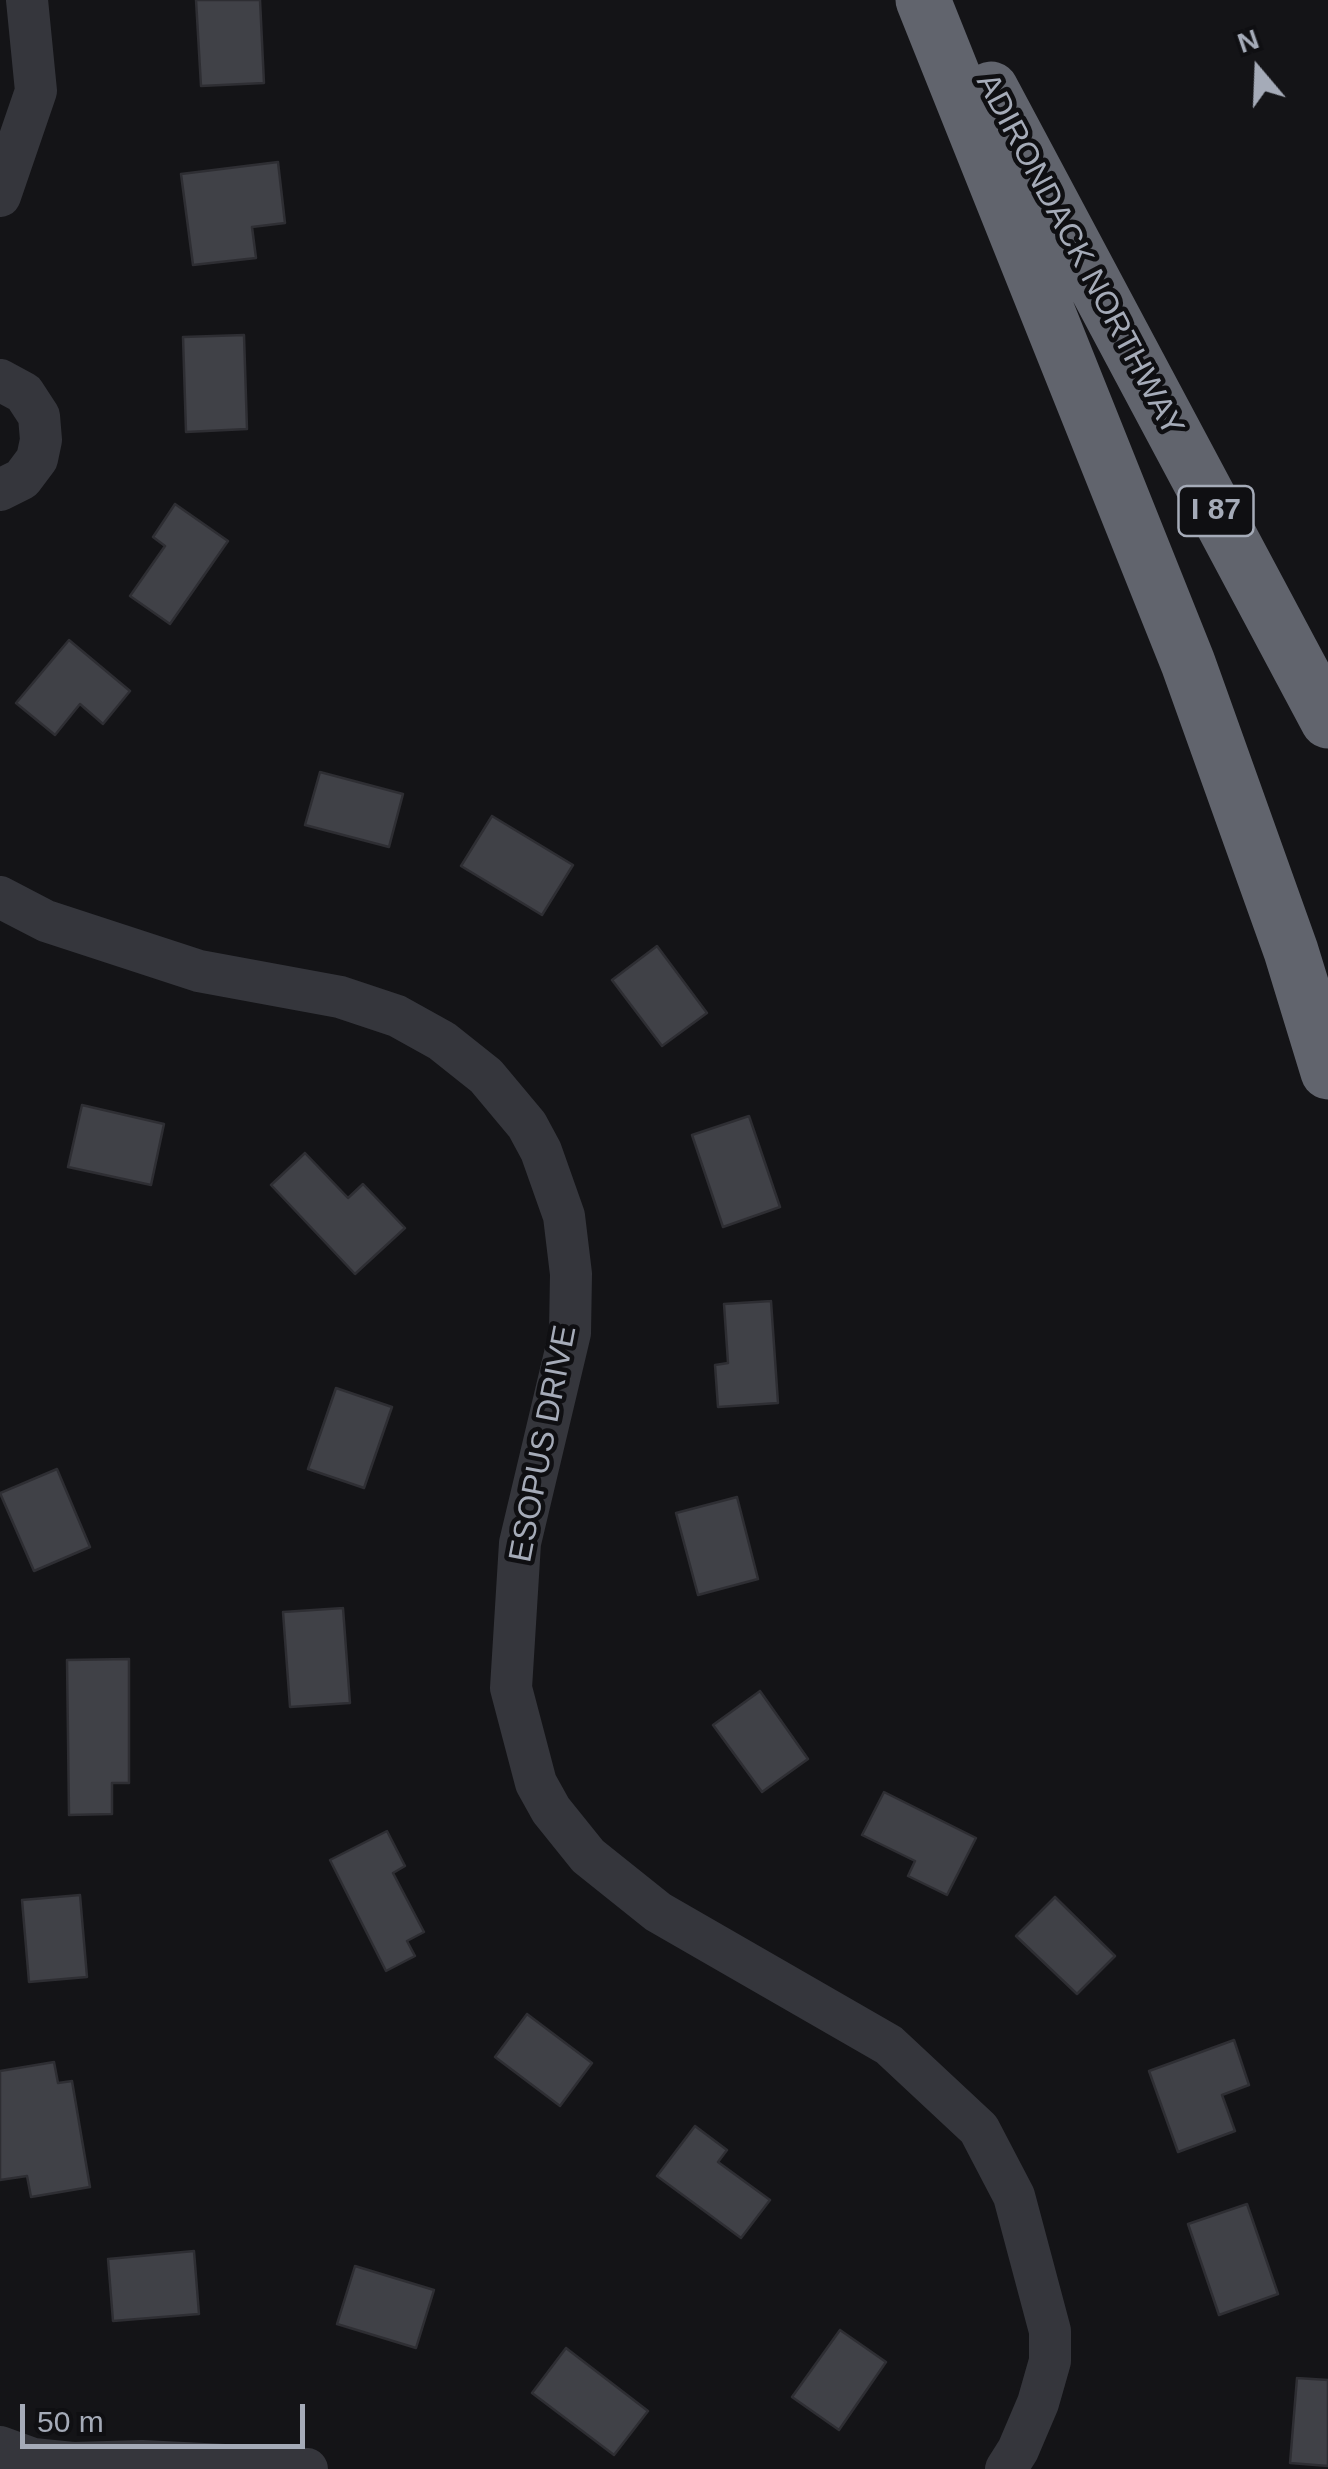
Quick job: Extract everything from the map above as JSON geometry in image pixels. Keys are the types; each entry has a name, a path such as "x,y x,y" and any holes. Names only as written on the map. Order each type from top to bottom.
{"highway":[{"path":"922,0 1188,663 1291,951 1328,1072"},
{"name":"ADIRONDACK NORTHWAY","path":"944,0 1328,722"}],"street":[{"path":"0,196 36,91 27,0"},
{"path":"0,380 24,393 39,416 41,440 37,459 22,479 0,490"},
{"name":"ESOPUS DRIVE","path":"0,897 46,921 199,971 340,997 397,1016 442,1041 486,1076 528,1125 564,1216 571,1274 570,1333 520,1543 511,1688 536,1783 551,1810 588,1856 658,1912 890,2045 978,2129 1014,2196 1050,2331 1050,2361 1038,2404 1006,2469"},
{"path":"0,2447 32,2459 74,2463 142,2460 308,2469"}],"building":[{"path":"196,0 260,0 264,83 201,86"},
{"path":"278,162 285,223 252,227 256,258 193,265 181,174"},
{"path":"244,335 247,429 186,432 183,337"},
{"path":"175,504 228,541 170,624 130,596 165,546 153,537"},
{"path":"69,640 130,691 103,724 80,704 55,735 16,703"},
{"path":"320,772 403,794 389,847 305,825"},
{"path":"492,816 573,865 542,915 461,866"},
{"path":"657,946 707,1013 662,1046 612,980"},
{"path":"82,1105 164,1124 151,1185 68,1167"},
{"path":"749,1116 780,1207 723,1227 692,1135"},
{"path":"305,1153 348,1198 363,1184 405,1228 355,1274 271,1185"},
{"path":"771,1301 778,1403 718,1407 715,1365 728,1363 724,1304"},
{"path":"336,1388 392,1407 364,1488 308,1469"},
{"path":"57,1469 90,1547 34,1571 0,1493"},
{"path":"737,1497 758,1579 698,1595 676,1513"},
{"path":"343,1608 350,1703 290,1707 283,1612"},
{"path":"129,1659 129,1783 112,1783 112,1814 69,1815 67,1660"},
{"path":"760,1691 808,1759 762,1792 713,1725"},
{"path":"884,1792 976,1838 947,1895 908,1876 915,1861 862,1835"},
{"path":"387,1831 405,1866 393,1873 424,1932 407,1941 415,1956 386,1971 330,1860"},
{"path":"80,1895 87,1977 29,1982 22,1900"},
{"path":"1055,1897 1115,1956 1077,1994 1016,1936"},
{"path":"527,2014 592,2063 560,2106 495,2057"},
{"path":"1234,2040 1249,2085 1222,2095 1235,2131 1178,2152 1149,2071"},
{"path":"54,2062 58,2083 72,2081 90,2187 31,2197 27,2176 0,2180 0,2071"},
{"path":"695,2126 727,2150 718,2162 770,2200 741,2238 657,2176"},
{"path":"1247,2204 1278,2294 1219,2315 1188,2224"},
{"path":"194,2251 199,2314 113,2321 108,2259"},
{"path":"355,2266 434,2290 416,2348 337,2324"},
{"path":"840,2330 886,2362 839,2430 792,2397"},
{"path":"566,2348 648,2411 614,2455 532,2393"},
{"path":"1297,2378 1328,2380 1328,2466 1290,2463"}]}
